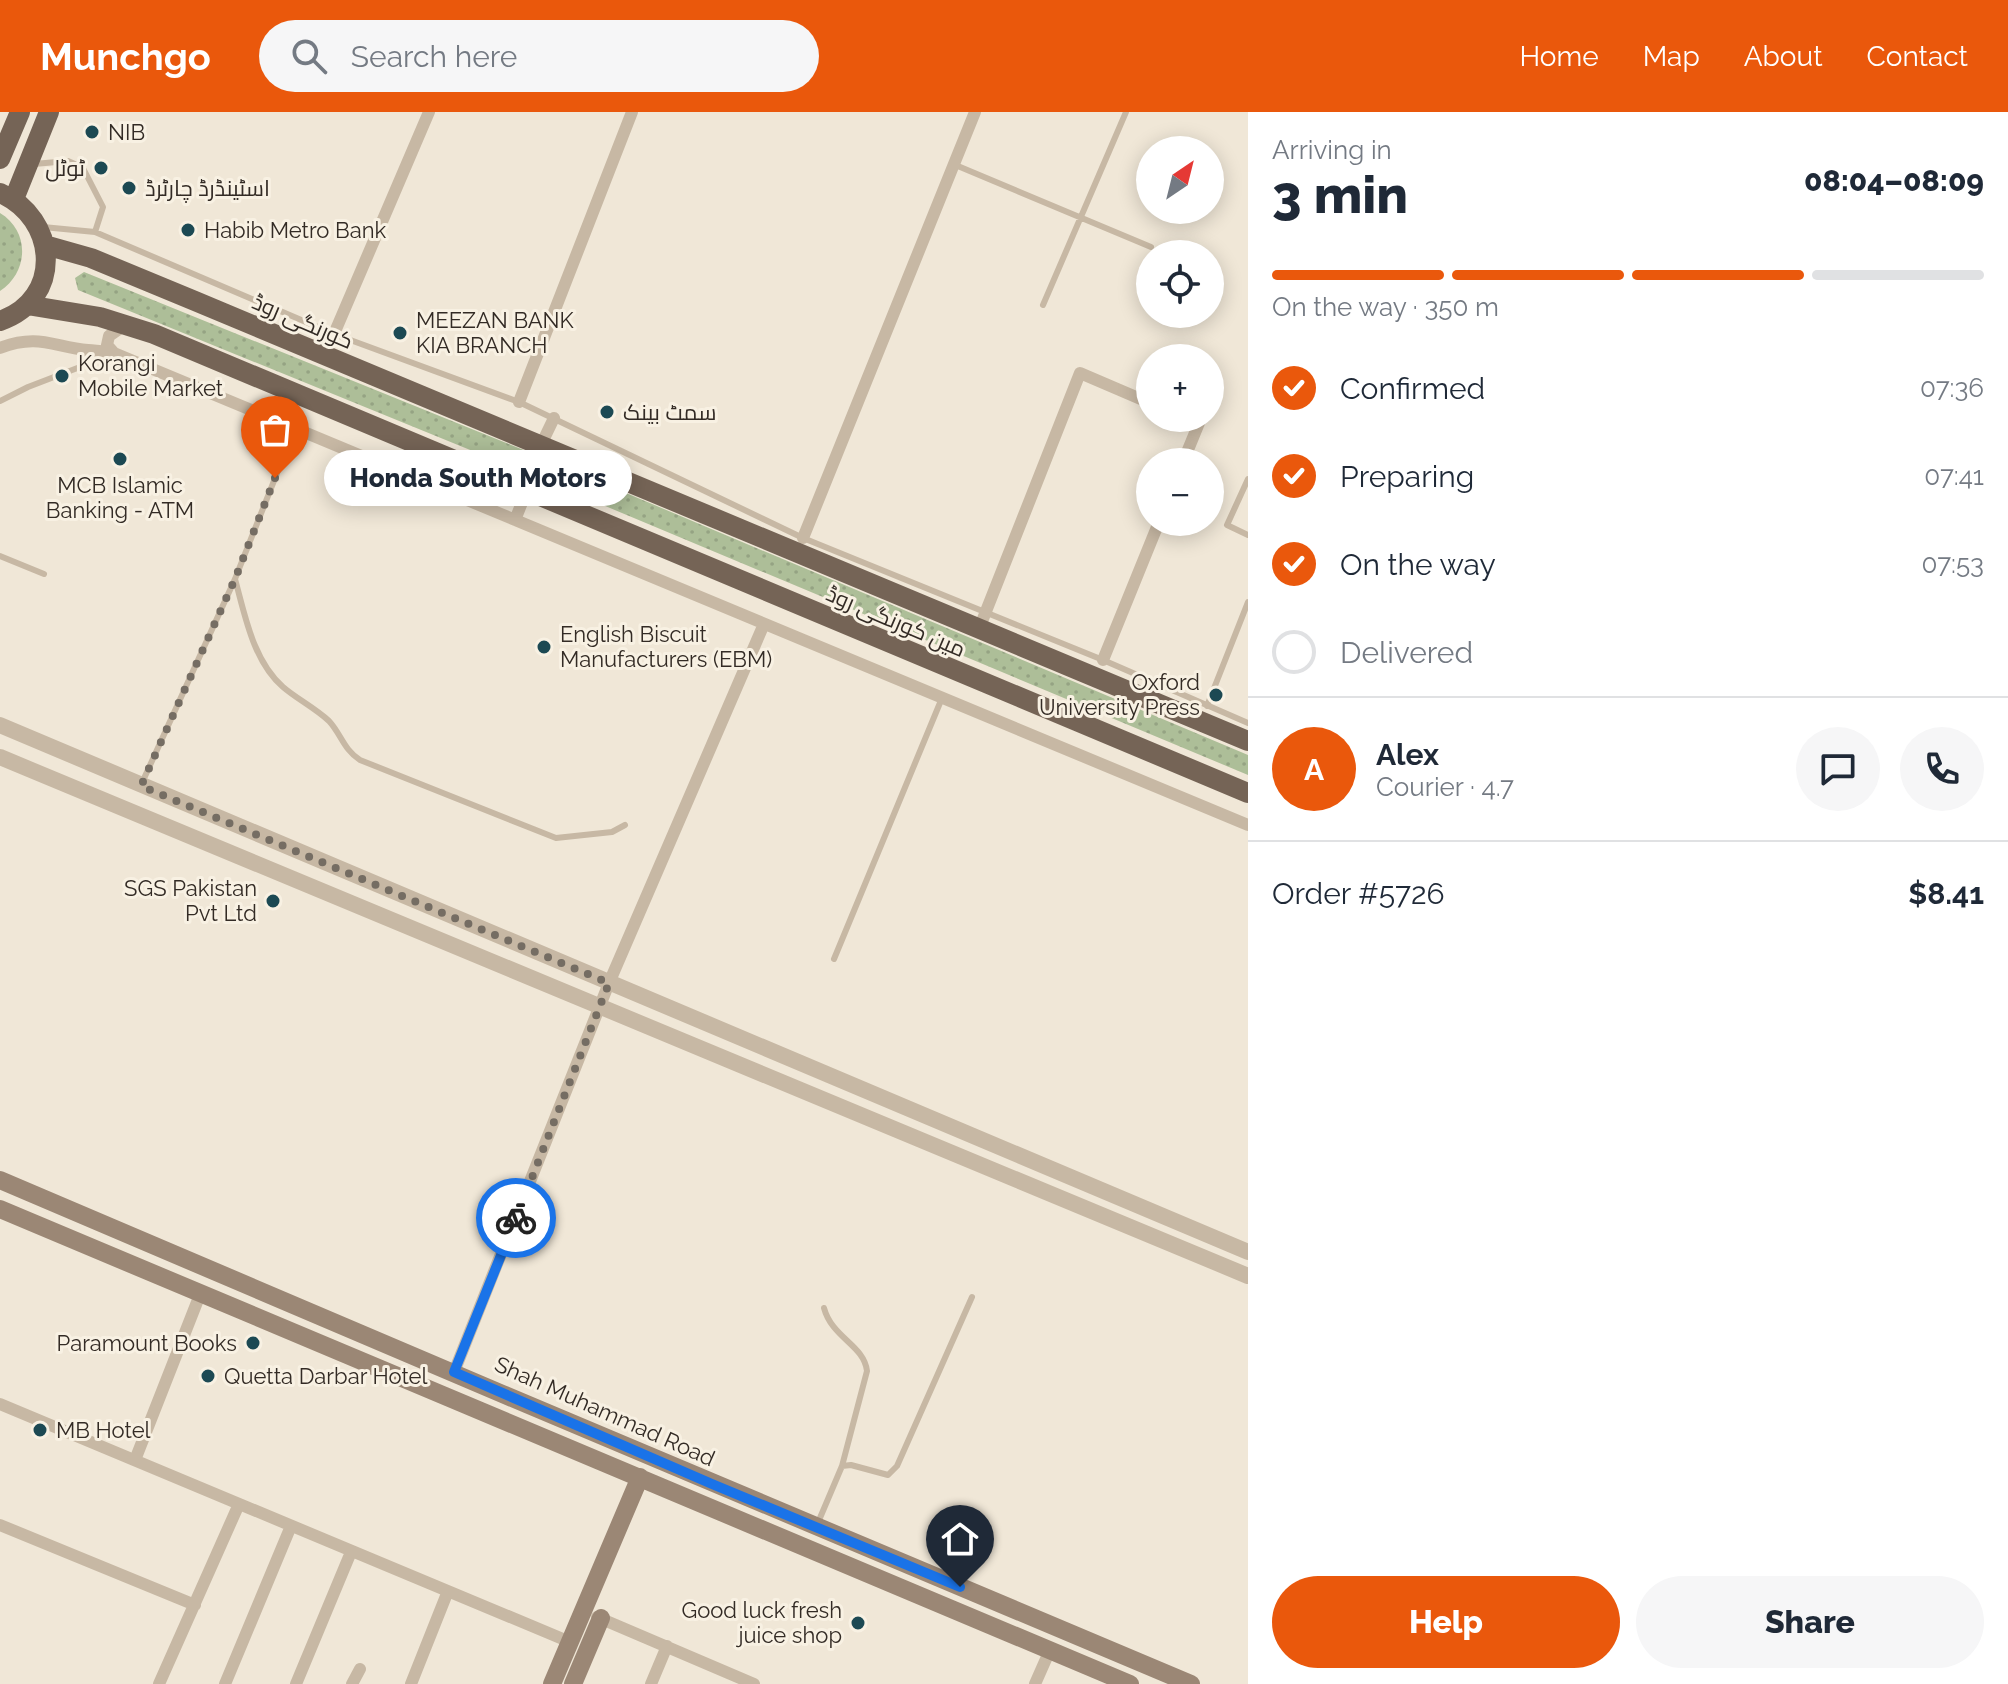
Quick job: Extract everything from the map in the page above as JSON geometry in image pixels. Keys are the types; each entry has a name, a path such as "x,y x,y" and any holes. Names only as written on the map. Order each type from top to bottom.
{"main road":[{"path":"0,159 20,112"},
{"path":"0,321 10,318 27,305 40,288 46,267 42,236 28,211 7,196 29,164 49,112"},
{"name":"کورنگی روڈ","path":"42,236 540,447"},
{"name":"مین کورنگی روڈ","path":"27,305 126,324 1248,793"},
{"name":"مین کورنگی روڈ","path":"540,447 982,621 1248,741"},
{"name":"Shah Muhammad Road","path":"0,1180 700,1479 1191,1684"},
{"name":"Shah Muhammad Road","path":"0,1209 1130,1684"},
{"path":"573,1684 592,1614 642,1478"},
{"path":"552,1684 570,1642 592,1614"}],"street":[{"path":"334,334 429,112"},
{"path":"519,402 632,112"},
{"path":"803,538 975,112"},
{"path":"114,353 107,345 109,336 126,324"},
{"path":"0,348 11,343 46,340 114,353 1248,825"},
{"path":"982,621 1080,373 1136,397"},
{"path":"540,447 554,418"},
{"path":"515,520 527,490"},
{"path":"1103,660 1153,536"},
{"path":"454,1372 609,983 764,624"},
{"path":"0,725 1248,1252"},
{"path":"0,757 1248,1276"},
{"path":"108,802 120,776"},
{"path":"379,915 388,889"},
{"path":"135,1460 201,1292"},
{"path":"315,1340 331,1336 333,1325 328,1320"},
{"path":"345,1352 338,1343 339,1335 345,1330 353,1330"},
{"path":"0,1404 570,1642"},
{"path":"642,1478 644,1466 650,1461 659,1461"},
{"path":"691,1499 699,1497 701,1493 700,1479"},
{"path":"159,1684 239,1504"},
{"path":"0,1525 195,1605"},
{"path":"225,1684 291,1526"},
{"path":"296,1684 351,1552"},
{"path":"411,1684 448,1591"},
{"path":"592,1614 754,1684"},
{"path":"651,1684 667,1646"},
{"path":"1035,1684 1050,1650"},
{"path":"352,1684 360,1669"},
{"path":"714,1684 720,1669"}],"lane":[{"path":"1043,305 1126,112"},
{"path":"29,164 68,161 84,170 103,207 95,232"},
{"path":"953,164 1136,241"},
{"path":"42,236 95,232 334,334 519,402 982,621 1103,660 1248,723"},
{"path":"0,401 80,367 88,350"},
{"path":"141,786 235,579 295,428"},
{"path":"1248,479 1227,525 1248,535"},
{"path":"0,556 44,574"},
{"path":"235,579 244,613 268,670 281,685 329,722 350,754 556,838 612,832 625,825"},
{"path":"1207,706 1248,602"},
{"path":"834,959 942,698"},
{"path":"842,1466 851,1465 888,1475 892,1472 972,1297"},
{"path":"816,1526 842,1466 867,1371 860,1354 832,1328 824,1308"}],"green space":[{"path":"0,213 17,230 22,252 16,273 0,291"},
{"path":"84,272 531,453 1248,755 1248,775 524,472 78,290 75,278"}],"way so far":[{"path":"275,478 235,579 141,786 609,983 516,1218"}],"place":[{"name":"NIB","path":"92,132"},
{"name":"ٹوٹل","path":"101,168"},
{"name":"اسٹینڈرڈ چارٹرڈ","path":"129,188"},
{"name":"Habib Metro Bank","path":"188,230"},
{"name":"MEEZAN BANK KIA BRANCH","path":"400,333"},
{"name":"Korangi Mobile Market","path":"62,376"},
{"name":"سمٹ بینک","path":"607,412"},
{"name":"MCB Islamic Banking - ATM","path":"120,459"},
{"name":"Honda South Motors","path":"275,478"},
{"name":"English Biscuit Manufacturers (EBM)","path":"544,647"},
{"name":"Oxford University Press","path":"1216,695"},
{"name":"SGS Pakistan Pvt Ltd","path":"273,901"},
{"name":"Paramount Books","path":"253,1343"},
{"name":"Quetta Darbar Hotel","path":"208,1376"},
{"name":"MB Hotel","path":"40,1430"},
{"name":"Good luck fresh juice shop","path":"858,1623"}],"route":[{"path":"516,1218 454,1372 960,1587"}]}
